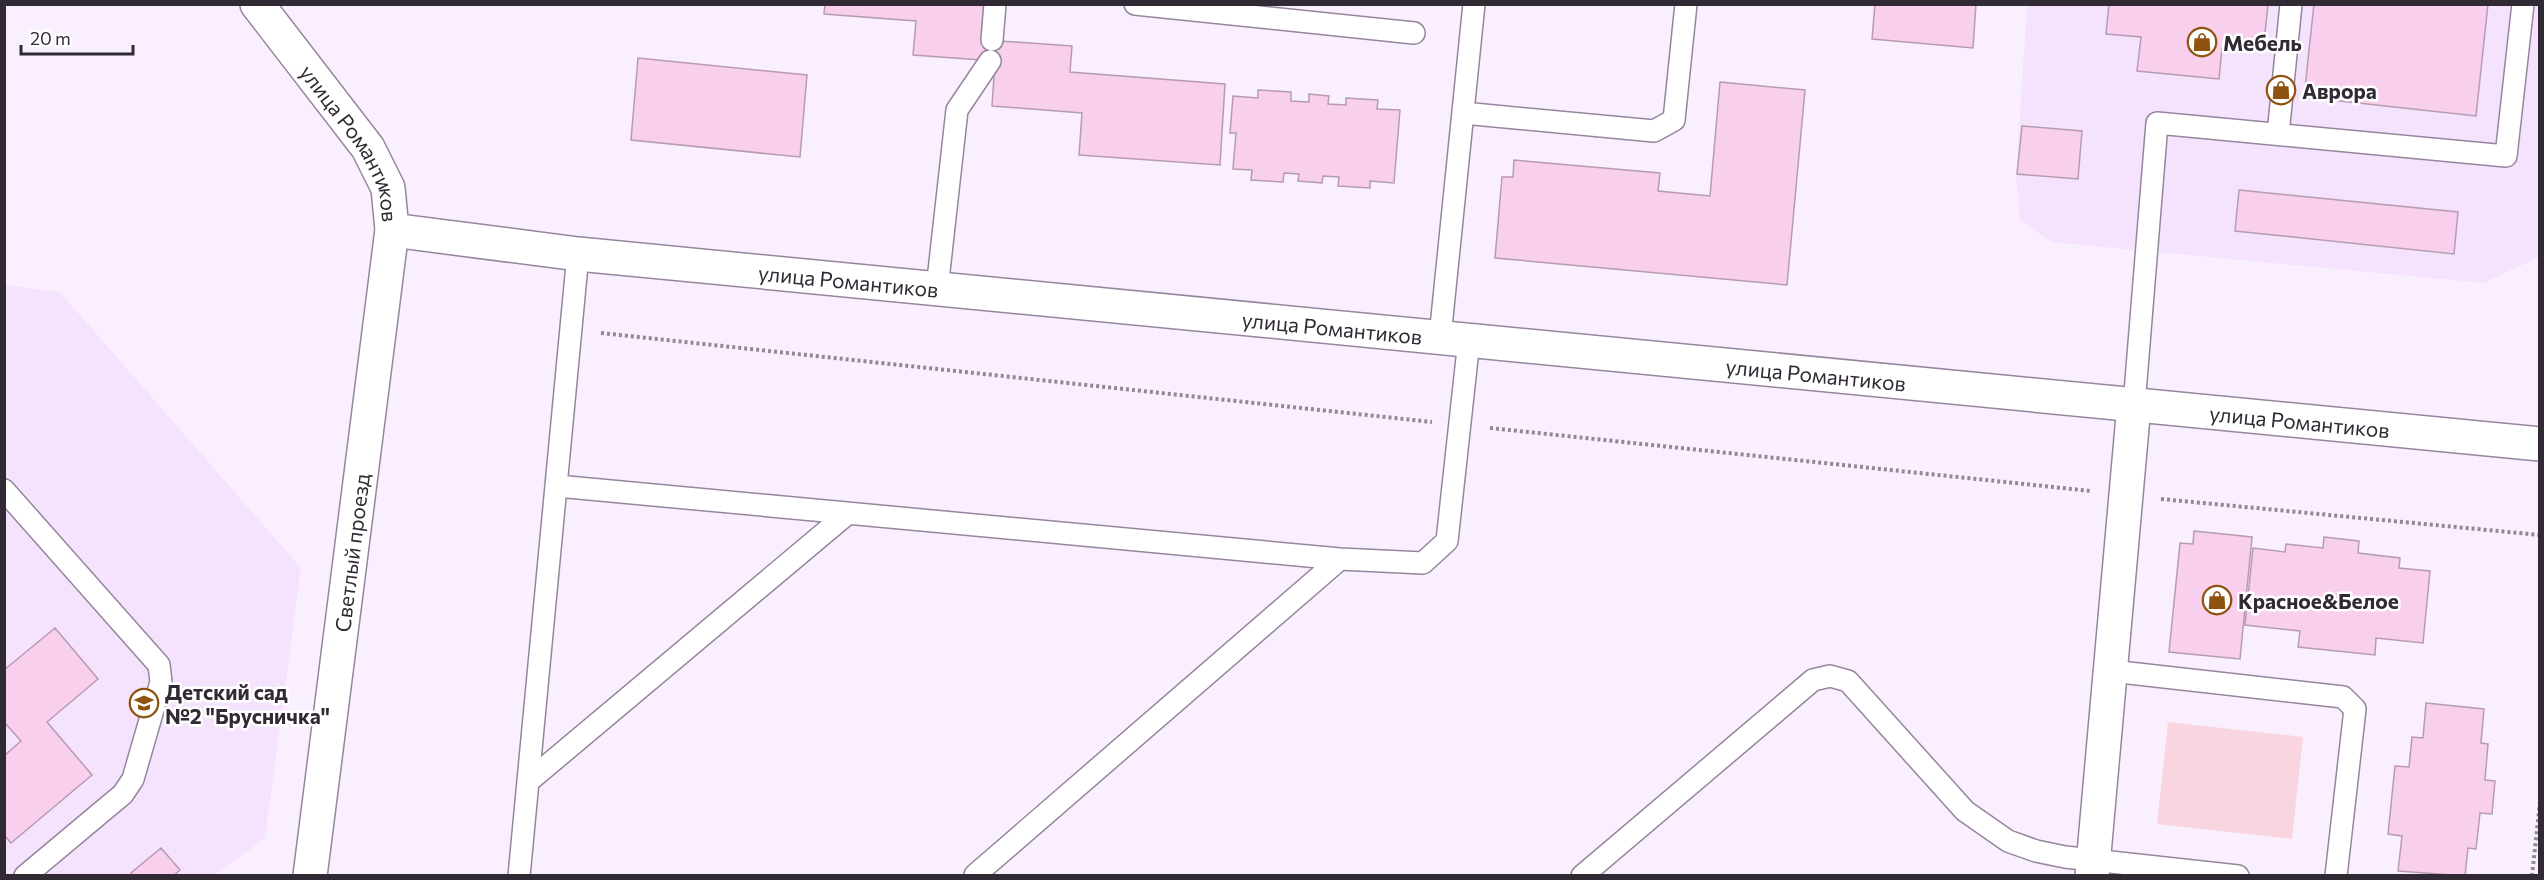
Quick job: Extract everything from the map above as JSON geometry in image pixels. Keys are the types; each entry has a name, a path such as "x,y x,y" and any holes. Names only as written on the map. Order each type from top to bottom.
{"street":[{"name":"улица Романтиков","path":"257,4 368,148 388,188 392,230 578,254 2540,444"},
{"name":"Светлый проезд","path":"310,876 392,230"},
{"path":"2092,867 2134,405"}],"lane":[{"path":"937,289 957,110 991,51 995,4"},
{"path":"1135,4 1414,33"},
{"path":"557,486 1340,559 1423,563 1448,542 1460,425 1454,339 1463,113 1474,4"},
{"path":"1463,113 1654,131 1674,120 1686,4"},
{"path":"2278,134 2291,4"},
{"path":"2134,405 2157,123 2506,156 2523,4"},
{"path":"519,876 530,780 578,254"},
{"path":"4,490 159,665 161,682 133,779 123,794 25,876"},
{"path":"530,780 847,514"},
{"path":"975,874 1340,559"},
{"path":"2111,671 2343,697 2355,709 2336,876"},
{"path":"1582,876 1813,680 1830,676 1848,681 1965,812 1984,827 2008,841 2092,867 2238,876"}],"path":[{"path":"571,330 2126,495 2540,535"},
{"path":"2532,876 2540,802"}],"shaded area":[{"name":"Аврора","path":"2027,5 2539,5 2539,257 2484,283 2051,242 2020,220 2016,176"},
{"name":"Детский сад №2 \"Брусничка\"","path":"5,285 60,292 301,568 265,838 215,875 5,876"},
{"path":"2168,722 2303,737 2292,839 2157,824"}],"building":[{"path":"825,4 988,4 986,40 1072,46 1070,72 1225,84 1220,165 1079,155 1082,113 992,106 995,61 913,55 916,21 824,14"},
{"path":"1875,4 1976,4 1973,48 1872,39"},
{"name":"Мебель","path":"2109,4 2268,4 2263,52 2222,48 2219,79 2137,71 2141,37 2106,34"},
{"path":"2314,4 2488,4 2476,116 2304,97"},
{"path":"638,58 807,75 800,157 631,140"},
{"path":"1720,82 1805,90 1787,285 1495,258 1502,177 1513,177 1514,160 1660,173 1658,191 1710,196"},
{"path":"1258,90 1291,92 1291,101 1309,102 1309,94 1329,96 1328,104 1346,105 1346,98 1378,100 1377,109 1400,110 1394,183 1370,181 1370,188 1338,186 1339,177 1323,176 1322,183 1298,181 1299,174 1284,173 1283,182 1251,180 1252,170 1233,169 1236,133 1230,133 1233,96 1258,98"},
{"path":"2022,126 2082,131 2078,179 2017,174"},
{"path":"2239,190 2458,212 2454,254 2235,231"},
{"path":"2194,531 2252,537 2240,659 2169,652 2180,543 2193,544"},
{"path":"2324,537 2359,541 2358,553 2400,558 2399,568 2430,571 2423,643 2376,638 2375,655 2298,647 2300,631 2245,625 2253,548 2285,552 2286,544 2323,548"},
{"path":"55,628 98,679 47,722 92,775 11,843 4,835 4,756 21,741 4,722 4,670"},
{"path":"2426,703 2484,709 2481,743 2488,744 2485,780 2495,781 2492,814 2480,813 2476,849 2468,848 2465,876 2398,871 2402,836 2388,834 2395,766 2409,767 2412,737 2423,738"},
{"path":"161,848 180,870 173,876 133,876 131,873"}],"place":[{"name":"Мебель","path":"2202,42"},
{"name":"Аврора","path":"2281,90"},
{"name":"Красное&Белое","path":"2217,600"},
{"name":"Детский сад №2 \"Брусничка\"","path":"144,703"}]}
